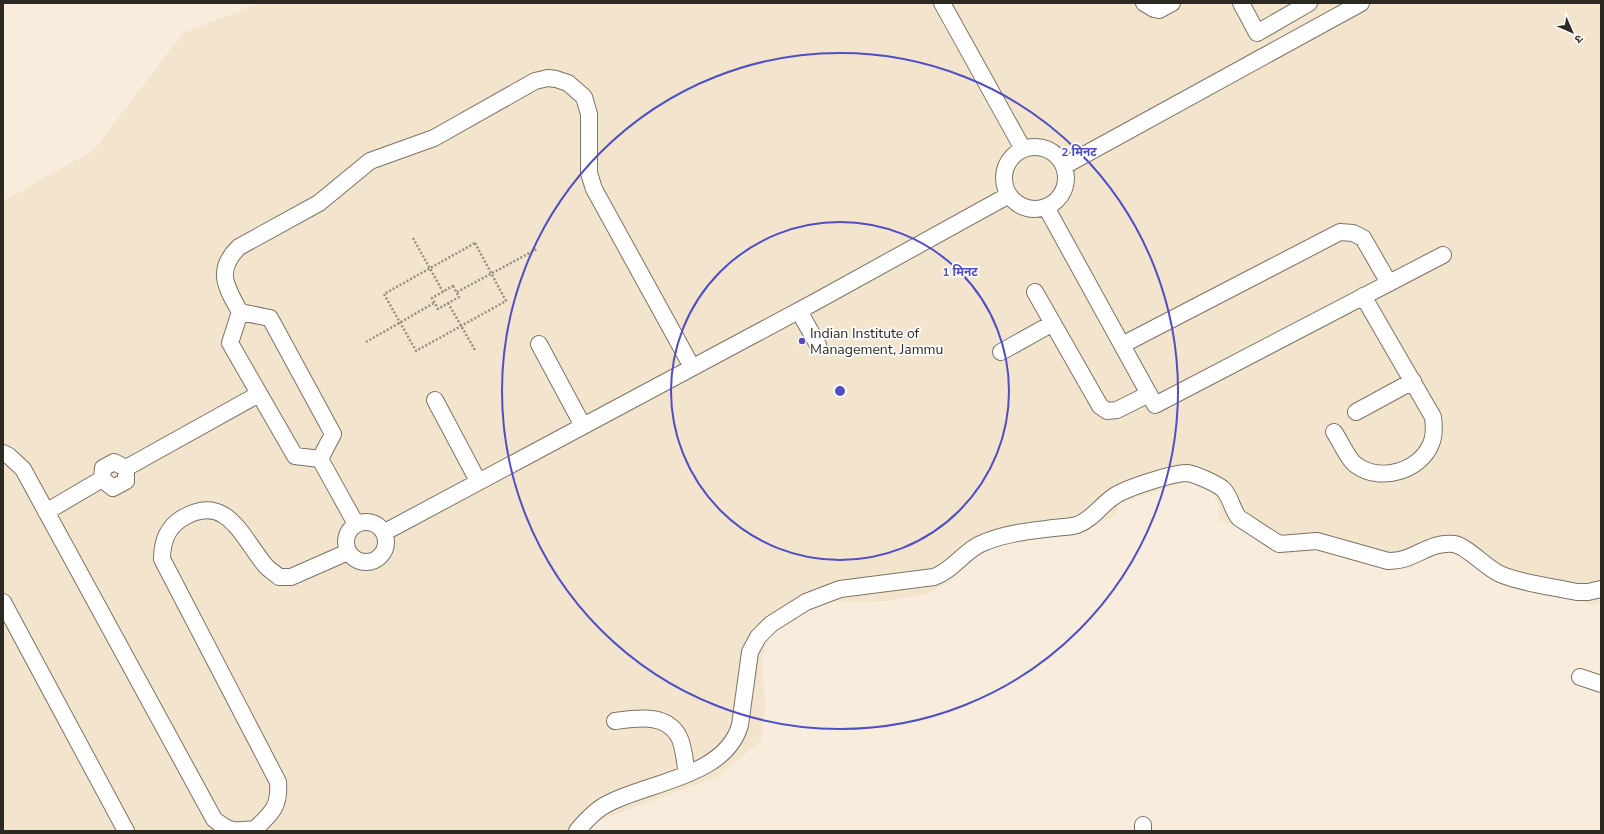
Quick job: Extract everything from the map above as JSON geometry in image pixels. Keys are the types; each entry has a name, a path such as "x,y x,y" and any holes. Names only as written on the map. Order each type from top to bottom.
{"lane":[{"path":"942,3 1023,149"},
{"path":"1144,3 1154,9 1159,10 1172,3"},
{"path":"1241,3 1257,33 1309,3"},
{"path":"1064,166 1361,3"},
{"path":"320,459 295,456 230,343 240,312 229,293 223,276 226,265 232,254 239,247 319,203 370,161 434,138 535,81 548,78 568,82 584,97 589,114 589,173 594,189 692,367"},
{"path":"1039,147 1047,149 1054,153 1064,166 1066,182 1063,190 1059,197 1046,207 1034,209 1022,207 1009,195 1004,182 1006,166 1010,158 1023,149 1039,147"},
{"path":"385,532 799,310 1009,195"},
{"path":"1046,207 1155,406 1443,255"},
{"path":"1122,345 1340,232 1353,233 1363,238 1389,283"},
{"path":"1036,292 1100,406 1107,411 1116,410 1149,394"},
{"path":"1334,432 1354,464 1365,470 1380,473 1392,473 1408,468 1422,458 1431,443 1434,427 1433,416 1364,296"},
{"path":"799,310 818,345"},
{"path":"240,312 270,318 333,434 320,459"},
{"path":"1001,352 1053,322"},
{"path":"539,344 583,426"},
{"path":"1356,412 1413,381"},
{"path":"46,512 102,480 113,488 126,481 126,468 259,394"},
{"path":"435,400 478,481"},
{"path":"3,453 9,456 23,469 214,819 224,828 238,831 256,829 271,814 279,797 278,782 162,559 162,546 169,530 179,520 195,511 209,509 227,517 237,525 266,566 279,577 291,577 348,552"},
{"path":"320,459 356,524"},
{"path":"578,831 594,813 607,803 696,771 719,756 730,746 737,735 740,725 750,652 758,637 771,624 806,602 840,589 941,575 973,547 1007,535 1077,525 1091,517 1112,497 1131,487 1182,474 1194,475 1218,486 1228,495 1235,514 1239,518 1279,544 1317,541 1393,562 1404,560 1430,547 1446,544 1457,544 1489,569 1508,578 1577,592 1588,592 1601,589"},
{"path":"364,521 372,522 385,532 387,539 386,547 377,560 361,562 348,552 346,544 347,536 350,529 356,524 364,521"},
{"path":"3,602 126,831"},
{"path":"1580,677 1601,684"},
{"path":"615,721 644,717 661,721 672,728 680,738 687,774"}],"path":[{"path":"413,238 443,292"},
{"path":"475,243 491,273 506,301 416,351 384,294 475,243"},
{"path":"457,292 537,249"},
{"path":"453,286 457,292 459,297 438,309 432,298 453,286"},
{"path":"366,342 434,303"},
{"path":"448,303 475,350"}],"shaded area":[{"name":"Indian Institute of Management, Jammu","path":"260,3 1601,3 1601,602 1593,605 1501,583 1458,553 1438,549 1411,568 1311,549 1286,555 1244,528 1219,521 1219,506 1211,491 1187,481 1121,503 1113,517 1073,533 1013,540 973,558 951,581 926,594 888,601 820,602 769,633 762,660 765,710 761,741 717,777 598,821 588,831 3,831 3,201 94,150 183,33"}],"place":[{"name":"Indian Institute of Management, Jammu","path":"802,341"}]}
